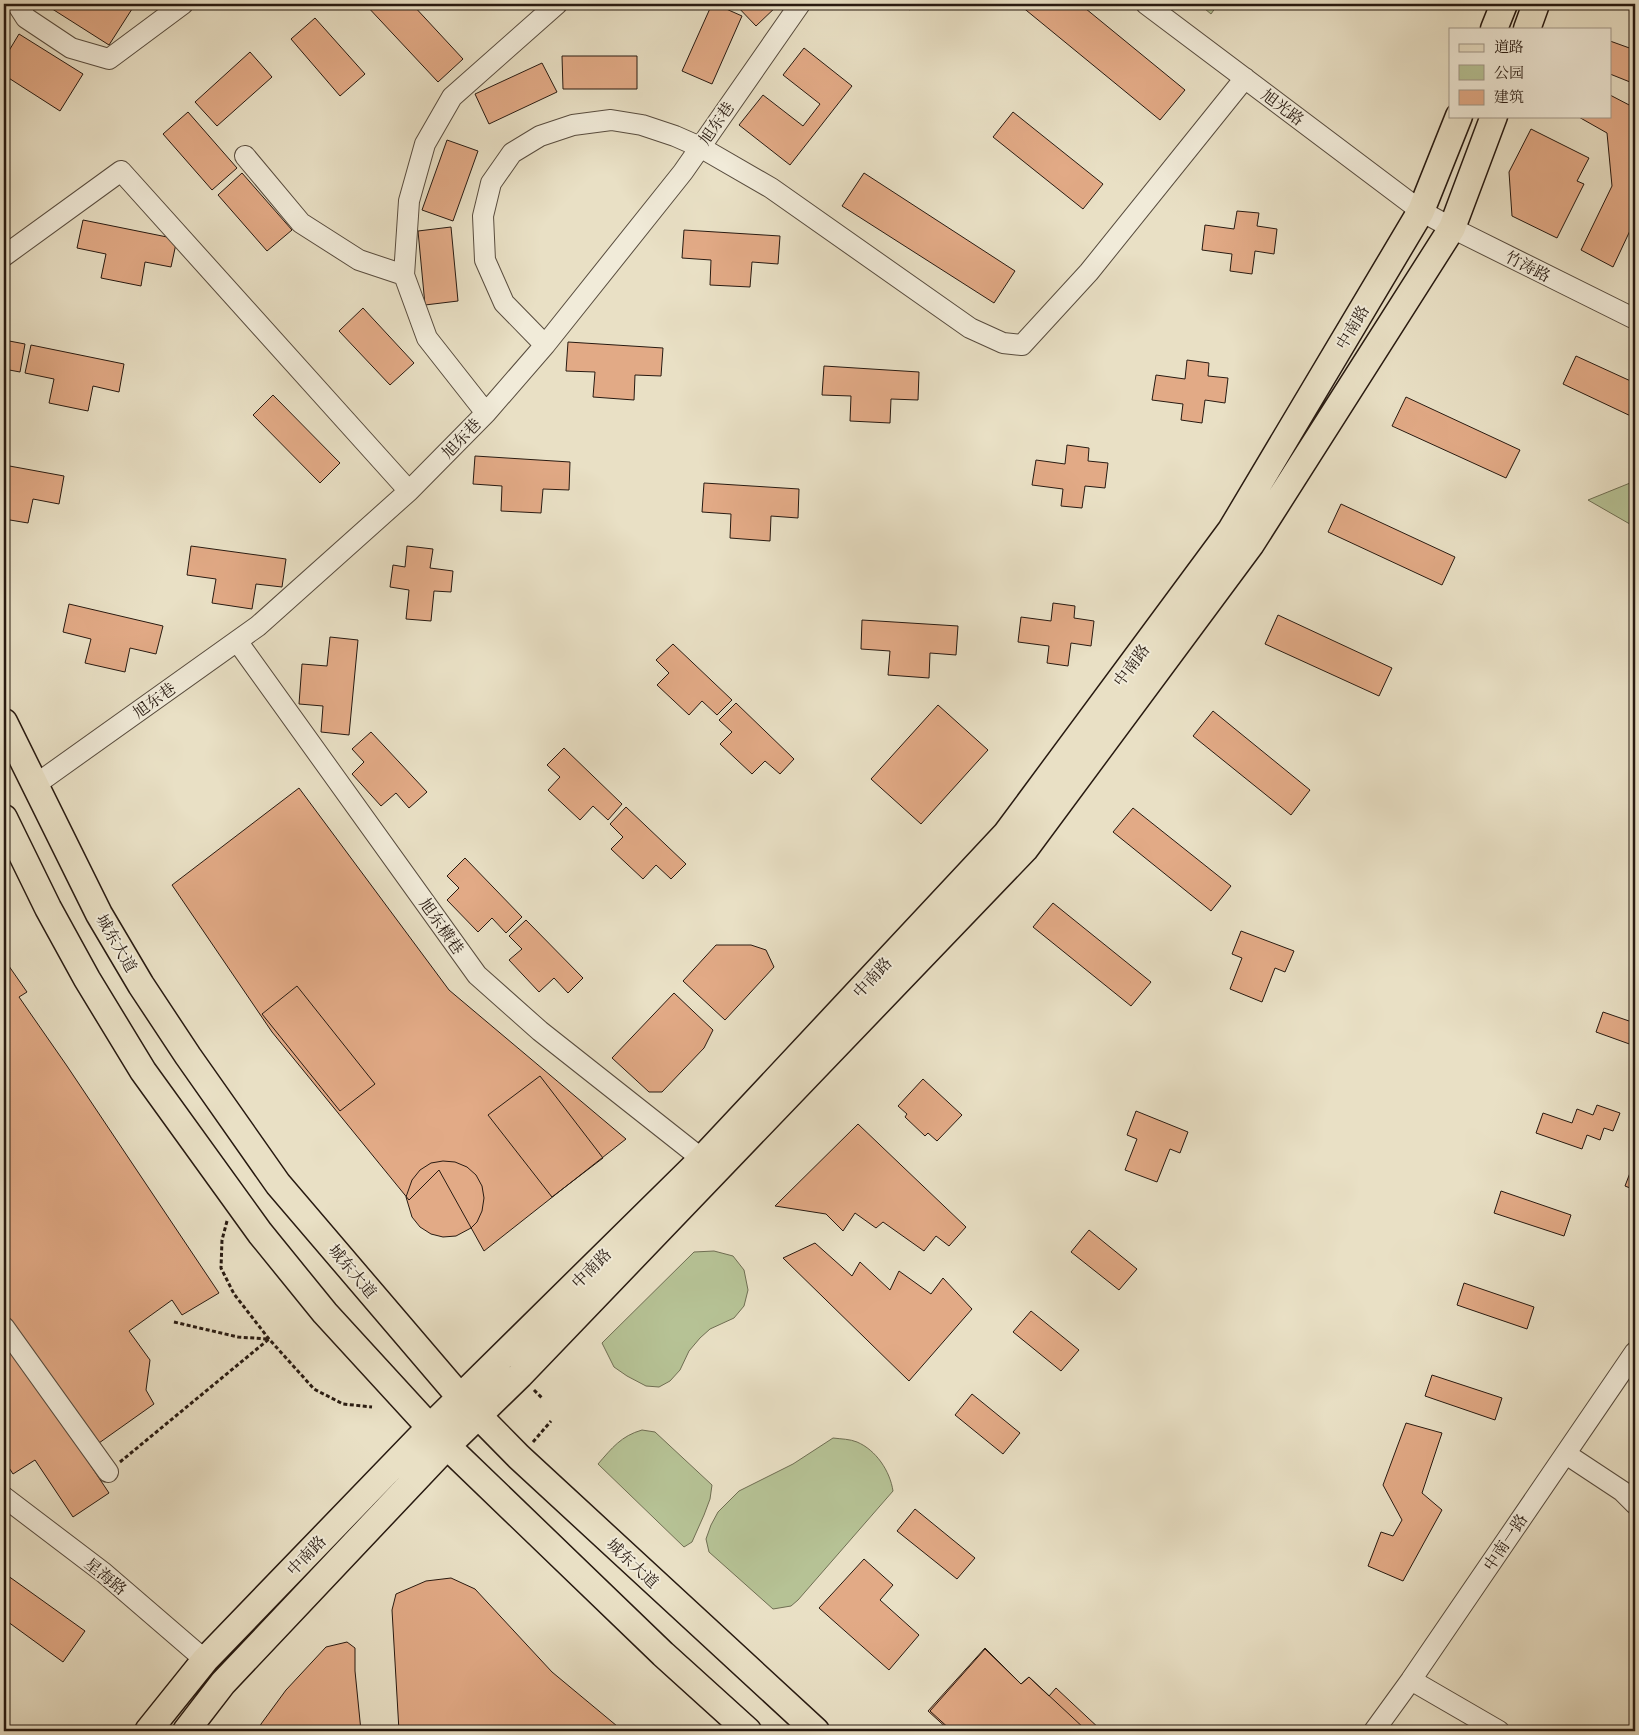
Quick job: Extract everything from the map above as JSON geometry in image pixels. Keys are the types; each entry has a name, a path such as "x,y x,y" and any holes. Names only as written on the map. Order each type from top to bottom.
{"main road":[{"path":"1494,28 1504,4"},
{"path":"1527,28 1536,4"},
{"name":"中南路","path":"148,1731 205,1660 429,1428 702,1159 1006,834 1231,530 1421,211 1458,118"},
{"name":"中南路","path":"186,1731 223,1684 447,1446 520,1375 1026,849 1252,544 1452,228 1493,118"},
{"name":"城东大道","path":"4,722 99,914 141,985 278,1184 478,1416 519,1457 816,1731"},
{"path":"4,818 48,908 87,978 143,1070 260,1233 325,1314 447,1446 663,1654 748,1731"}],"street":[{"path":"16,4 26,18 71,48 109,59 183,4"},
{"path":"486,412 427,338 404,274 409,201 425,144 452,96 557,4"},
{"name":"旭东巷","path":"35,785 258,626 409,492 486,412 545,345 683,172 800,4"},
{"name":"旭光路","path":"1146,4 1421,211"},
{"path":"545,345 504,303 486,260 483,216 492,183 512,154 540,136 573,125 611,120 642,125 700,147 771,188 970,328 1003,343 1022,345 1089,272 1244,78"},
{"path":"245,156 301,223 359,260 404,274"},
{"path":"4,256 121,170 409,492"},
{"name":"竹涛路","path":"1421,211 1635,319"},
{"name":"旭东横巷","path":"237,641 477,976 540,1031 702,1159"},
{"path":"4,1327 108,1472"},
{"name":"中南一路","path":"1374,1731 1411,1680 1635,1352"},
{"path":"1566,1454 1622,1491 1635,1504"},
{"name":"星海路","path":"4,1497 104,1572 205,1660"},
{"path":"1411,1680 1499,1731"}],"path":[{"path":"234,1196 222,1240 221,1268 234,1294 269,1339 314,1389 343,1404 372,1407"},
{"path":"174,1322 238,1337 269,1339"},
{"path":"108,1472 269,1339"},
{"path":"519,1457 551,1421"}],"green space":[{"path":"1199,4 1218,4 1211,14"},
{"path":"1635,481 1635,527 1588,500"},
{"path":"714,1251 733,1256 744,1270 748,1290 744,1306 734,1318 710,1329 700,1338 689,1351 680,1370 670,1381 659,1387 646,1386 614,1367 602,1343 694,1252"},
{"path":"642,1430 655,1432 712,1485 710,1499 692,1542 684,1547 598,1464 623,1439"},
{"path":"833,1438 854,1441 870,1450 881,1462 889,1476 893,1491 798,1600 791,1606 773,1609 709,1552 706,1539 718,1512 739,1491 793,1464"}],"building":[{"path":"46,4 125,4 132,9 109,45"},
{"path":"365,4 412,4 463,59 438,82"},
{"path":"712,4 742,16 712,84 682,71"},
{"path":"735,4 779,4 756,26"},
{"path":"902,4 915,4 910,10"},
{"path":"1023,4 1080,4 1185,90 1160,120 1021,6"},
{"path":"1302,4 1386,4 1386,9"},
{"path":"315,18 365,74 340,96 291,39"},
{"path":"19,34 83,74 60,111 4,75 4,59"},
{"path":"1612,42 1635,50 1635,84 1612,75"},
{"path":"804,48 852,86 790,165 739,125 763,95 803,126 820,104 783,75"},
{"path":"250,52 272,77 217,126 195,102"},
{"path":"562,56 637,56 637,89 563,89"},
{"path":"542,63 557,92 489,124 475,94"},
{"path":"1612,96 1633,107 1635,135 1635,220 1613,267 1581,250 1612,186 1607,133 1581,118 1612,118"},
{"path":"188,112 237,168 212,190 163,134"},
{"path":"1013,112 1103,184 1083,209 993,137"},
{"path":"1531,129 1589,158 1577,181 1584,184 1557,238 1512,216 1509,172"},
{"path":"447,140 478,151 453,221 422,210"},
{"path":"242,173 292,230 267,251 218,195"},
{"path":"864,173 1015,271 994,303 842,206"},
{"path":"1237,211 1259,213 1257,226 1277,229 1274,254 1255,251 1252,274 1230,271 1232,254 1202,250 1205,225 1234,229"},
{"path":"83,220 177,239 171,267 145,262 141,286 101,278 106,254 77,248"},
{"path":"451,227 458,301 425,305 418,231"},
{"path":"684,230 780,236 778,264 752,262 750,287 710,285 711,260 682,258"},
{"path":"363,308 414,363 390,385 339,331"},
{"path":"4,340 25,344 20,372 4,369"},
{"path":"568,342 663,348 661,376 635,375 634,400 593,397 595,372 566,371"},
{"path":"31,345 124,364 119,392 93,386 88,411 49,403 54,379 25,373"},
{"path":"1576,356 1635,383 1635,418 1563,384"},
{"path":"1187,360 1209,363 1208,376 1228,378 1225,403 1205,400 1202,423 1181,420 1183,404 1152,400 1156,375 1185,379"},
{"path":"824,366 919,372 918,400 891,399 890,423 850,421 851,396 822,395"},
{"path":"273,395 340,463 320,483 253,415"},
{"path":"1406,397 1520,450 1506,478 1392,426"},
{"path":"1067,445 1089,448 1088,461 1108,463 1105,488 1085,486 1082,508 1061,506 1063,489 1032,485 1036,460 1065,464"},
{"path":"475,456 570,462 569,490 543,489 541,513 501,511 502,486 473,484"},
{"path":"4,465 64,476 59,504 33,499 28,523 4,519"},
{"path":"704,483 799,489 798,518 771,516 770,541 730,538 731,514 702,512"},
{"path":"1341,504 1455,557 1442,585 1328,532"},
{"path":"191,546 286,559 282,587 256,584 252,609 212,603 216,579 187,575"},
{"path":"407,546 433,549 430,568 453,571 451,592 434,591 431,621 406,619 409,590 390,587 393,565 405,567"},
{"path":"1053,603 1075,606 1074,618 1094,621 1091,646 1071,643 1068,666 1047,663 1049,646 1018,642 1021,617 1051,621"},
{"path":"69,604 163,626 156,654 130,648 125,672 85,663 91,639 63,632"},
{"path":"1278,615 1392,668 1379,696 1265,644"},
{"path":"862,620 958,626 956,655 930,653 929,678 888,675 890,651 861,649"},
{"path":"330,637 358,640 349,735 321,732 323,706 299,704 302,664 327,666"},
{"path":"673,644 732,700 717,715 702,701 689,715 657,685 669,673 656,660"},
{"path":"736,703 794,759 780,774 765,761 752,774 720,744 732,732 719,720"},
{"path":"938,705 988,750 921,824 871,779"},
{"path":"1213,711 1310,790 1291,815 1193,736"},
{"path":"371,732 427,792 409,808 396,793 381,806 352,774 364,762 352,749"},
{"path":"564,748 622,804 608,820 593,806 580,820 548,790 560,777 547,765"},
{"path":"299,788 449,990 626,1139 484,1251 439,1170 409,1200 272,1032 172,885"},
{"path":"626,807 686,864 671,879 656,865 643,879 611,849 623,837 610,824"},
{"path":"1133,808 1231,886 1211,911 1113,832"},
{"path":"465,858 522,917 506,933 492,918 478,932 447,900 459,888 447,876"},
{"path":"1053,903 1151,982 1131,1006 1033,927"},
{"path":"526,920 583,978 568,993 554,978 539,992 509,960 522,949 509,936"},
{"path":"1241,931 1294,951 1285,972 1275,968 1262,1002 1230,989 1242,958 1232,954"},
{"path":"716,945 751,945 766,950 774,967 725,1020 683,981"},
{"path":"4,959 27,992 19,997 219,1293 182,1315 172,1300 129,1331 150,1360 146,1390 154,1404 99,1443 4,1339"},
{"path":"297,986 375,1084 340,1111 262,1014"},
{"path":"674,993 713,1030 704,1048 662,1092 649,1092 612,1058"},
{"path":"1603,1012 1632,1022 1635,1013 1635,1046 1596,1032"},
{"path":"540,1076 603,1158 552,1197 488,1115"},
{"path":"923,1079 962,1115 937,1141 928,1133 925,1136 905,1117 907,1114 898,1106"},
{"path":"1597,1105 1620,1113 1613,1131 1604,1128 1600,1140 1587,1135 1582,1149 1536,1133 1543,1113 1572,1123 1577,1109 1593,1115"},
{"path":"1136,1111 1188,1132 1180,1153 1170,1149 1157,1182 1125,1170 1137,1139 1127,1135"},
{"path":"858,1124 966,1227 949,1246 936,1236 924,1251 883,1222 876,1228 855,1213 843,1231 826,1214 775,1206"},
{"path":"455,1162 467,1167 476,1175 482,1186 484,1198 482,1211 477,1222 471,1228 456,1236 443,1237 431,1234 420,1227 412,1217 406,1197 412,1180 420,1170 431,1163"},
{"path":"1633,1165 1635,1166 1635,1190 1625,1186"},
{"path":"1501,1191 1571,1215 1564,1236 1494,1213"},
{"path":"1089,1230 1137,1269 1119,1290 1071,1252"},
{"path":"815,1243 852,1276 860,1262 890,1290 899,1271 931,1294 943,1278 972,1309 909,1381 783,1258"},
{"path":"1464,1283 1534,1307 1527,1329 1457,1305"},
{"path":"1031,1311 1079,1350 1061,1371 1013,1332"},
{"path":"11,1346 109,1493 73,1517 35,1460 13,1474 4,1460 4,1351"},
{"path":"1432,1375 1502,1398 1495,1420 1425,1396"},
{"path":"972,1394 1020,1433 1003,1454 955,1415"},
{"path":"1406,1423 1442,1433 1422,1493 1442,1510 1403,1581 1368,1566 1381,1532 1393,1536 1402,1520 1383,1485"},
{"path":"915,1509 975,1558 957,1579 897,1531"},
{"path":"864,1559 893,1585 880,1600 919,1635 889,1670 819,1608"},
{"path":"4,1573 85,1631 63,1662 4,1619"},
{"path":"451,1578 475,1589 552,1672 623,1731 399,1731 392,1610 396,1594 426,1581"},
{"path":"347,1642 355,1648 355,1671 361,1731 258,1731 286,1690 326,1647"},
{"path":"985,1648 1021,1684 1029,1677 1049,1696 1056,1688 1102,1731 950,1731 928,1711"},
{"path":"985,1649 1021,1684 1029,1677 1086,1730 952,1731 930,1711"}]}
